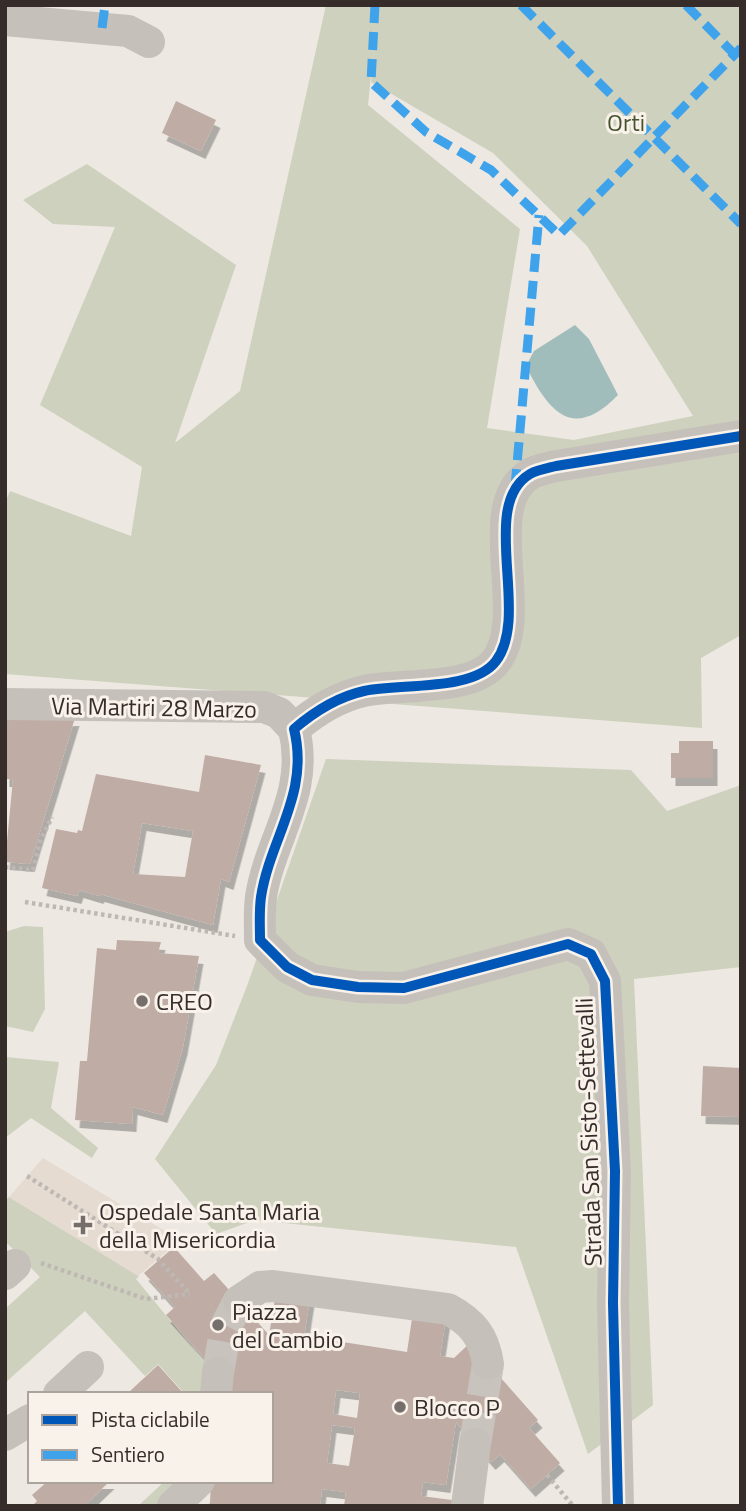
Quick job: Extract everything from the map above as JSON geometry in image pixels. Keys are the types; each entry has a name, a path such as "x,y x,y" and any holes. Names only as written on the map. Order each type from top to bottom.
{"street":[{"path":"5,20 128,31 149,43"},
{"path":"260,940 261,895 292,802 300,750 295,729 319,708 363,691 458,681 486,671 497,660 508,637 507,514 515,487 531,473 556,466 741,436"},
{"name":"Via Martiri 28 Marzo","path":"5,704 264,707 279,713 295,729"},
{"name":"Strada San Sisto-Settevalli","path":"260,940 287,967 312,981 358,987 404,988 496,961 569,944 591,954 604,981 615,1171 613,1303 618,1506"},
{"path":"239,1301 260,1287 273,1286 448,1309 466,1319 476,1329 488,1364"},
{"path":"61,1392 88,1367"},
{"path":"5,1435 28,1421"},
{"path":"467,1506 475,1444"},
{"path":"173,1506 198,1483"}],"path":[{"path":"5,867 33,870 40,841 52,817"},
{"path":"25,902 260,940"},
{"path":"10,1269 26,1258 146,1299 190,1294 158,1259 27,1177"},
{"path":"547,1475 573,1506"}],"green space":[{"name":"Orti","path":"326,5 741,5 741,635 701,658 702,728 5,674 5,503 10,491 131,536 142,467 40,405 115,227 53,224 23,200 87,164 236,265 175,443 240,391","holes":["374,46 371,82 493,153 587,246 693,416 574,440 487,428 520,229 368,105"]},
{"path":"326,759 631,770 667,811 741,785 741,967 634,979 653,1405 588,1454 516,1247 255,1220 216,1234 155,1159 216,1065 247,986"},
{"path":"24,926 43,927 45,1009 33,1032 5,1026 5,932"},
{"path":"5,1057 59,1062 51,1108 98,1148 92,1158 31,1118 5,1138"},
{"path":"9,1197 139,1276 136,1279 211,1370 208,1392 183,1392 158,1364 145,1376 85,1311 5,1383 5,1309 40,1277 5,1241 5,1201"},
{"path":"163,1483 184,1483 161,1506 138,1506"}],"shaded area":[{"path":"43,1158 180,1240 138,1276 9,1197"}],"water":[{"path":"575,325 589,339 618,395 602,409 588,416 575,418 553,408 526,366 534,351"}],"building":[{"path":"176,101 216,120 201,151 162,133"},
{"path":"75,718 30,864 5,862 13,779 5,779 5,720"},
{"path":"679,741 713,741 713,778 671,778 671,753 679,753"},
{"path":"205,755 261,765 229,882 221,879 213,925 100,894 99,896 79,890 77,896 42,888 56,829 77,833 78,830 82,831 96,774 199,792","holes":["142,823 193,831 185,877 133,874"]},
{"name":"CREO","path":"117,940 161,942 158,953 199,956 183,1047 163,1115 133,1107 132,1124 75,1120 80,1061 87,1061 97,948 116,950"},
{"path":"703,1066 741,1068 741,1117 701,1116"},
{"path":"174,1247 204,1281 214,1273 269,1335 276,1293 310,1298 304,1336 407,1352 413,1312 446,1317 440,1356 454,1358 470,1343 538,1420 529,1428 560,1463 531,1489 500,1454 491,1462 456,1422 446,1485 423,1482 421,1496 452,1500 452,1506 344,1506 346,1492 322,1489 320,1506 207,1506 210,1503 211,1483 273,1483 273,1392 224,1392 225,1381 166,1315 175,1307 144,1273","holes":["336,1390 360,1393 357,1418 333,1414","332,1425 355,1428 349,1466 327,1463"]},
{"path":"158,1365 182,1392 129,1392"},
{"path":"46,1483 108,1483 84,1506 32,1506 37,1501 32,1495"}],"tunnel":[{"path":"218,1373 226,1326 239,1301"},
{"path":"475,1444 488,1364"}],"marked path":[{"path":"102,28 105,5"},
{"path":"375,5 371,82 426,132 491,170 559,235 741,48"},
{"path":"521,5 741,224"},
{"path":"686,5 741,61"},
{"path":"515,487 539,215"}],"cycle path":[{"path":"618,1506 613,1303 615,1171 605,981 591,954 568,944 404,988 358,987 312,980 287,967 260,940 260,902 272,855 293,795 298,752 294,729 310,716 345,697 364,691 434,685 471,678 496,661 505,641 509,617 506,535 508,510 515,489 530,474 556,466 741,436"}],"place":[{"name":"CREO","path":"142,1001"},
{"name":"Ospedale Santa Maria della Misericordia","path":"83,1225"},
{"name":"Piazza del Cambio","path":"218,1325"},
{"name":"Blocco P","path":"400,1407"}]}
